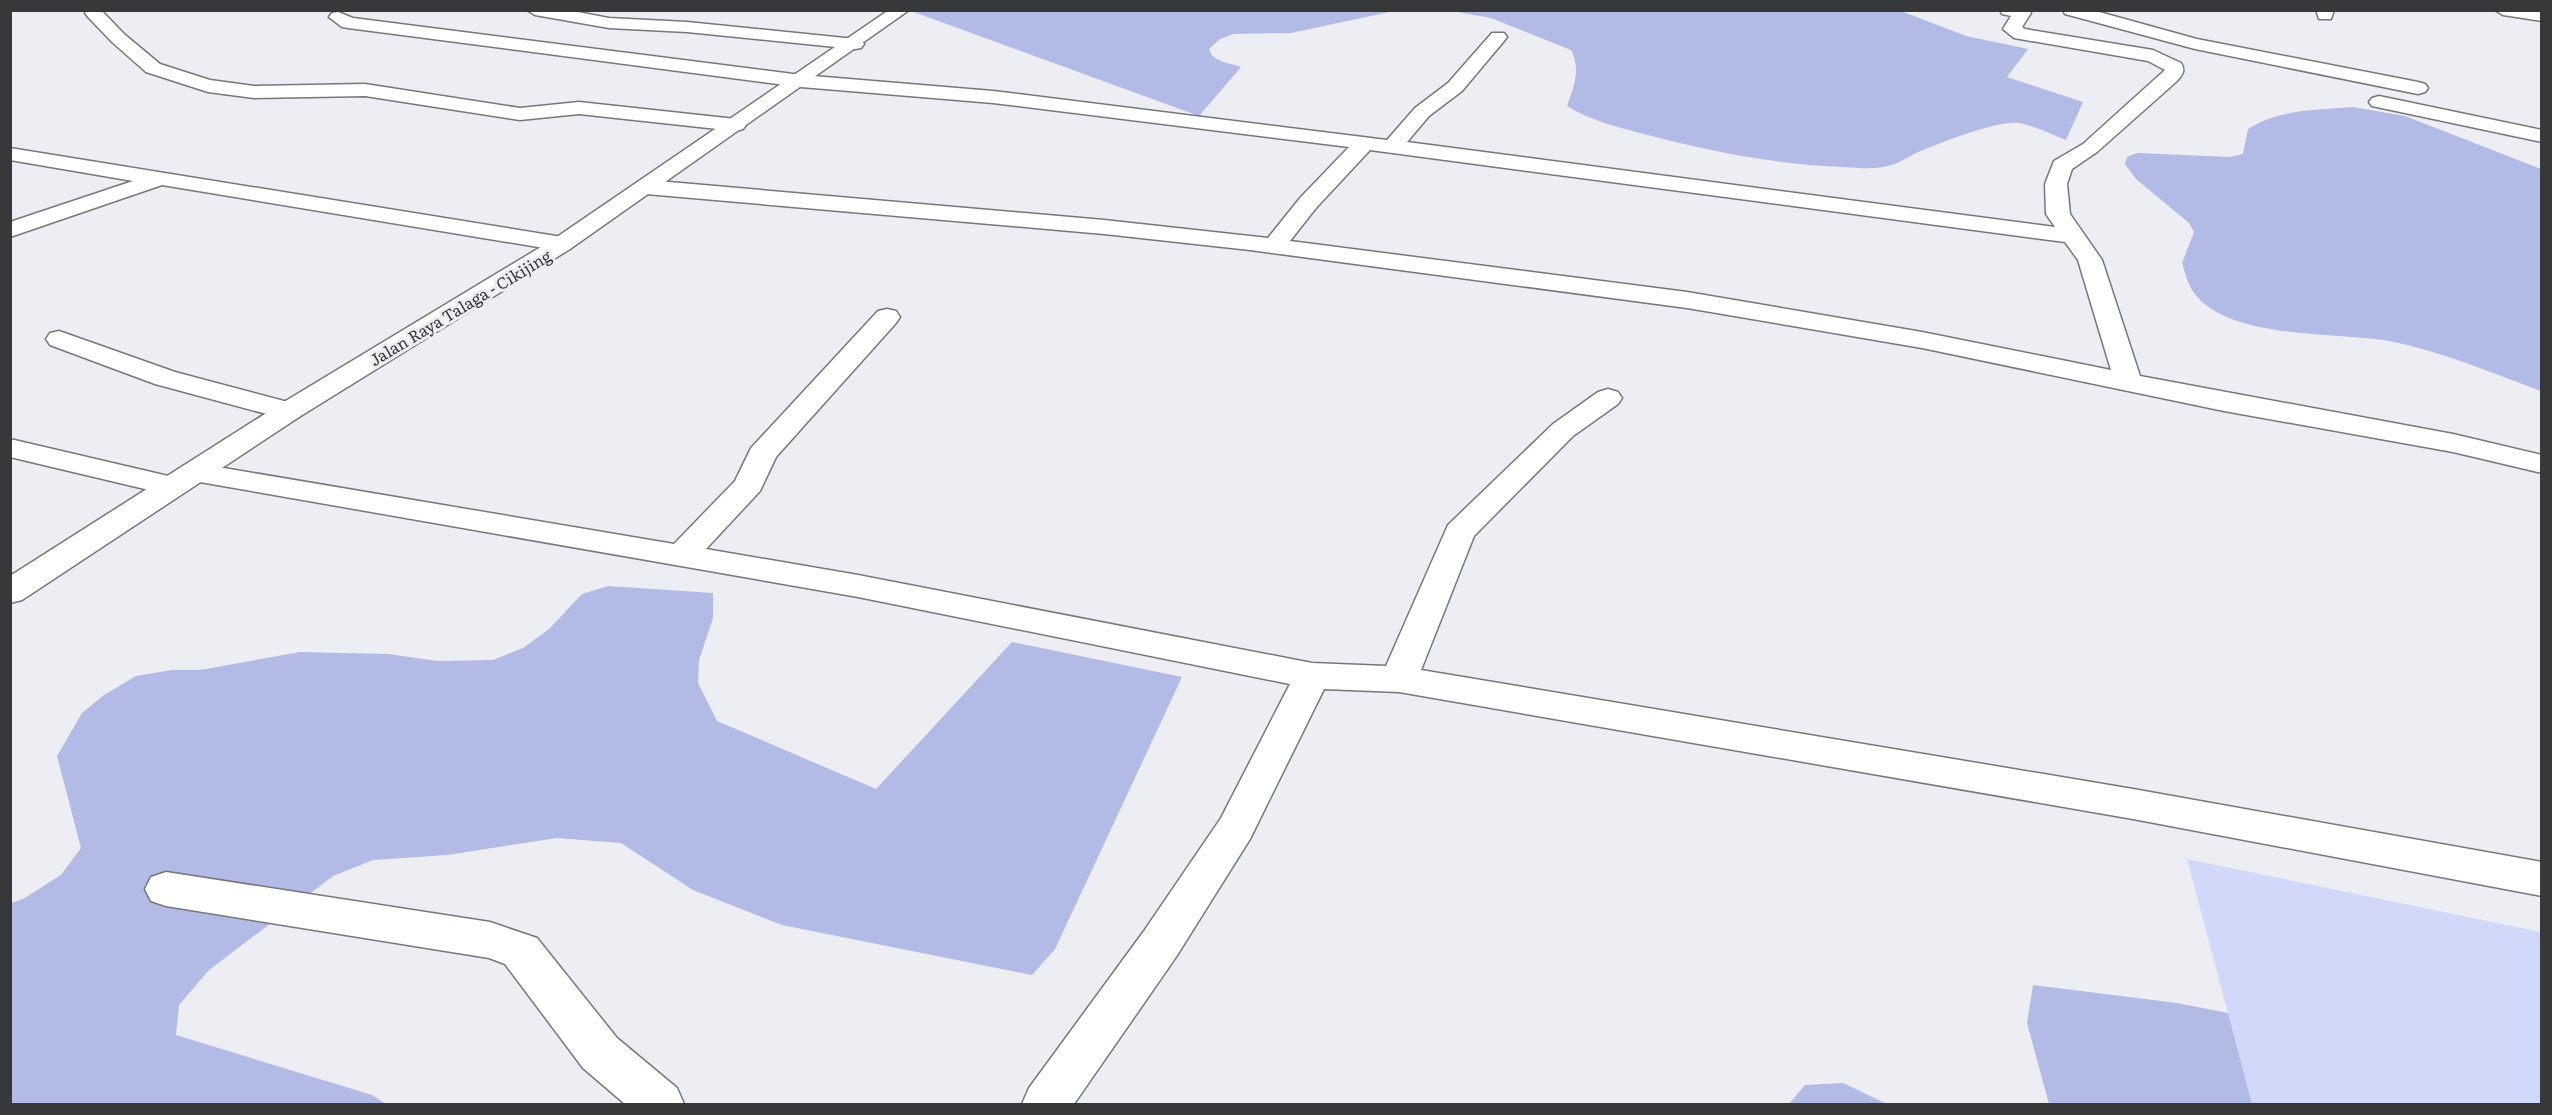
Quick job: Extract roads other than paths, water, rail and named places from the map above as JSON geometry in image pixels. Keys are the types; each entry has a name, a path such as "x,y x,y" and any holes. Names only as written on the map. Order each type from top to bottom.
{"street":[{"path":"535,10 609,23 687,27 855,44"},
{"name":"Jalan Raya Talaga - Cikijing","path":"10,592 289,411 562,244 902,10"},
{"path":"2072,10 2196,44 2418,88"},
{"path":"2503,10 2541,16"},
{"path":"2018,11 2012,28 2020,34 2153,56 2174,67 2174,72 2169,77 2090,148 2062,166 2056,184 2058,214 2090,260 2127,382"},
{"path":"94,13 118,38 153,68 208,86 254,92 365,90 520,114 579,108 736,125"},
{"path":"339,17 348,23 801,81 993,97 1365,143 2073,236"},
{"path":"1392,147 1422,112 1455,87 1498,37"},
{"path":"2358,97 2541,136"},
{"path":"1274,246 1308,203 1365,143"},
{"path":"10,154 163,177 562,244"},
{"path":"10,230 163,177"},
{"path":"646,187 1104,227 1274,246 1687,300 1922,340 2224,402 2453,443 2541,464"},
{"path":"680,557 749,484 762,454 886,317"},
{"path":"59,339 165,378 289,411"},
{"path":"1400,679 1459,532 1563,430 1608,398"},
{"path":"10,448 182,479 858,586 1312,676 1400,679 2133,804 2541,879"},
{"path":"1046,1104 1161,944 1236,828 1312,676"},
{"path":"166,890 490,940 520,951 600,1053 660,1104"}]}
